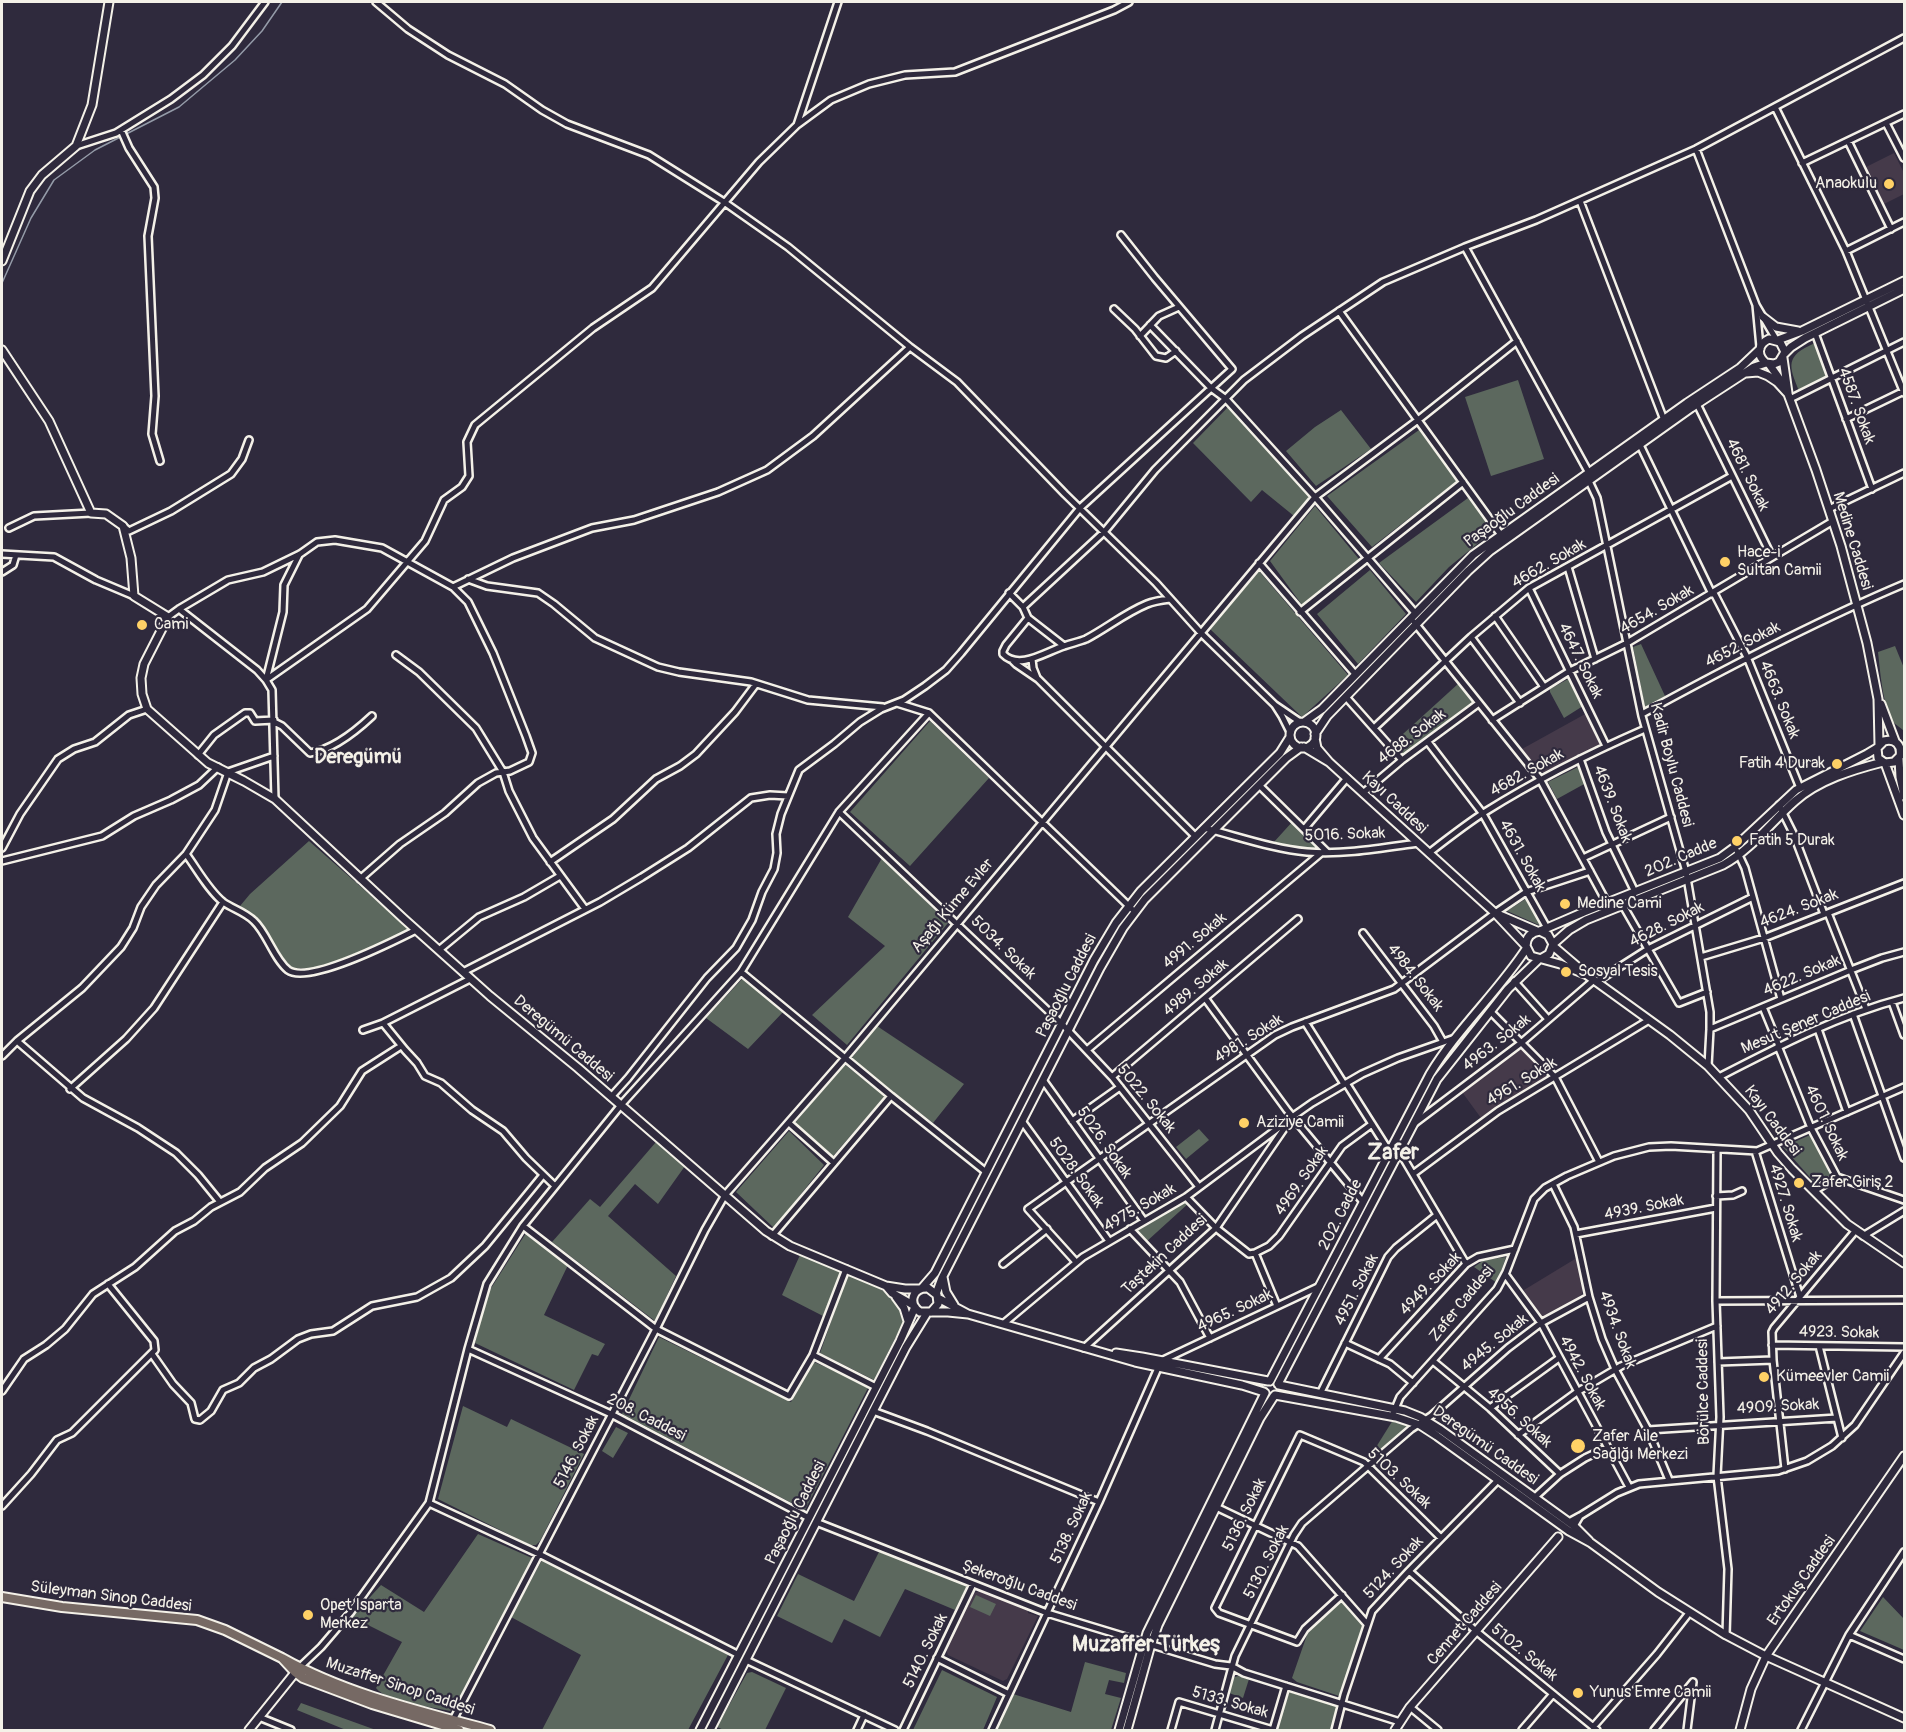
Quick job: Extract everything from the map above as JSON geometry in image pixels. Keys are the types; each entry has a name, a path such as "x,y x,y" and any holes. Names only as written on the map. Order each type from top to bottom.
{"main road":[{"name":"Süleyman Sinop Caddesi","path":"2,1597 62,1607 197,1620 225,1630 282,1658"},
{"name":"Muzaffer Sinop Caddesi","path":"282,1658 303,1678 372,1704 459,1731"},
{"name":"Muzaffer Sinop Caddesi","path":"297,1670 374,1697 490,1731"}],"street":[{"path":"76,146 92,105 109,2"},
{"path":"2,261 30,191 42,175 76,146 121,130 171,99 203,75 232,46 265,2"},
{"path":"376,2 408,29 448,55 506,84 542,110 567,123 649,155 724,202 788,247 910,347 957,382 1201,633 1275,705 1313,727 1315,736 1310,745 1302,747 1294,744 1287,724 1275,705"},
{"path":"797,125 838,2"},
{"path":"266,680 367,609 425,541 429,528 444,500 462,487 469,476 467,442 475,425 593,328 652,288 759,162 797,125 831,100 869,84 905,75 955,72 1114,10 1129,2"},
{"path":"1023,607 1104,532 1155,471 1244,380 1285,348 1383,282 1536,220 1696,149 1905,38"},
{"path":"1775,107 1846,251 1904,391 1846,419"},
{"path":"1802,163 1905,114"},
{"path":"1886,123 1905,158"},
{"path":"121,130 129,148 154,187 155,198 148,236 155,396 152,434 160,461"},
{"path":"1848,141 1891,229"},
{"path":"1696,149 1756,305 1777,340 1783,345 1784,356"},
{"path":"1580,201 1664,420"},
{"path":"1846,251 1905,222"},
{"path":"611,1097 707,978 736,948 752,920 762,892 774,869 777,853 776,834 781,814 799,770 860,722 918,691 946,670 1080,508 1232,369 1121,235"},
{"name":"Kadir Boylu Caddesi","path":"1465,247 1517,341 1597,498 1642,714 1687,876 1707,992 1710,1029 1708,1066"},
{"path":"1756,305 1760,356 1767,363 1779,362 1796,343 1905,281"},
{"path":"1760,348 1765,341 1777,340 1802,331 1905,289"},
{"path":"1140,336 1165,312 1179,307"},
{"path":"1114,309 1129,322 1158,357 1166,358 1176,351"},
{"path":"1339,311 1501,535"},
{"path":"1762,316 1781,329 1802,331"},
{"path":"1150,325 1211,388 1226,399 1315,496 1367,558 1445,661 1540,779 1607,903"},
{"name":"4587. Sokak","path":"1815,333 1872,489"},
{"name":"Aşağı Küme Evler","path":"724,1195 845,1058 1315,496 1418,420 1517,341"},
{"path":"1743,374 1755,372 1762,374 1777,382 1789,396 1905,342"},
{"path":"453,587 513,558 592,528 634,520 708,495 767,470 813,436 910,347"},
{"name":"Paşaoğlu Caddesi","path":"1315,736 1324,720 1473,555 1740,368 1760,348"},
{"path":"2,350 49,421 90,513"},
{"name":"Medine Caddesi","path":"1784,356 1789,396 1833,521 1857,604 1878,699 1878,747"},
{"name":"Paşaoğlu Caddesi","path":"1302,722 1322,709 1414,619 1484,556 1587,476 1640,445 1743,374 1767,363"},
{"name":"Medine Caddesi","path":"1767,363 1789,396"},
{"name":"4681. Sokak","path":"1697,404 1772,557"},
{"path":"9,528 34,516 90,513 106,514 129,531 171,511 231,474 242,459 249,440"},
{"name":"4663. Sokak","path":"1640,445 1747,657 1800,788"},
{"path":"1829,509 1905,473"},
{"name":"4662. Sokak","path":"1374,728 1471,637 1529,588 1732,476"},
{"path":"1300,612 1463,482"},
{"name":"4654. Sokak","path":"1492,720 1569,671 1627,643 1833,521"},
{"path":"123,526 127,537 134,596"},
{"path":"2,848 20,814 58,759 74,749 95,742 129,715 147,709 142,694 141,678 144,664 168,617 228,580 263,572 300,554 317,542 335,540 382,548 453,587 468,602 488,642 532,753 529,762 510,771 496,773 478,783 446,813 400,844 360,879"},
{"path":"2,554 54,557 96,580 134,596 168,617"},
{"path":"266,680 283,612 284,585 300,554"},
{"path":"2,572 13,565 16,555"},
{"path":"1259,563 1356,675"},
{"path":"1568,567 1595,659"},
{"path":"468,579 487,586 538,593 595,638 658,667 756,684 808,700 885,707"},
{"name":"4652. Sokak","path":"1642,714 1747,657 1857,604 1905,584"},
{"name":"4647. Sokak","path":"1529,588 1606,746"},
{"path":"1009,593 1023,607 1028,618 1064,646"},
{"path":"1028,618 1003,651 1006,657 1013,660 1032,659 1084,639 1150,602 1170,599"},
{"path":"179,609 257,670 272,690 275,799"},
{"path":"1495,616 1544,687"},
{"path":"1471,637 1520,703"},
{"path":"396,655 419,672 476,728 503,772 509,791 533,838 585,909"},
{"path":"1032,659 1038,679"},
{"path":"1013,660 1038,679 1195,836"},
{"path":"550,862 612,819 656,779 696,754 735,712 756,684"},
{"path":"1346,697 1402,760"},
{"name":"Medine Caddesi","path":"1878,699 1899,742"},
{"path":"897,703 929,713 1132,909"},
{"name":"4688. Sokak","path":"1363,793 1402,760 1479,704"},
{"name":"Deregümü Caddesi","path":"147,709 208,763 275,799 470,979 621,1105 772,1236 790,1246 886,1286 899,1289 921,1288"},
{"path":"198,754 214,735 245,713 250,713 255,721 274,721 310,753 332,746 372,716"},
{"path":"249,1731 297,1670 343,1621 429,1503 487,1284 523,1227 621,1105 741,972 839,812 929,713"},
{"path":"1290,735 1294,725 1302,722"},
{"name":"4682. Sokak","path":"1429,853 1482,814 1540,779 1646,729"},
{"name":"Paşaoğlu Caddesi","path":"937,1296 944,1275 1132,909 1151,880 1280,753 1290,735"},
{"name":"Kayı Caddesi","path":"1315,736 1317,748 1329,762 1495,913 1526,947"},
{"path":"1905,796 1900,777 1899,742 1887,740 1878,747 1877,755 1884,763 1905,815"},
{"name":"4631. Sokak","path":"1428,741 1482,814 1526,892 1542,930"},
{"name":"Paşaoğlu Caddesi","path":"921,1288 935,1273 1100,949 1132,909 1290,755 1302,747"},
{"name":"Kayı Caddesi","path":"1302,747 1329,762"},
{"name":"202. Cadde","path":"1553,945 1576,925 1635,892 1723,866 1800,788 1878,747"},
{"path":"2,1056 100,970 121,947 156,885 186,854 215,810 228,772 274,756"},
{"path":"1884,763 1891,763 1901,756"},
{"name":"4639. Sokak","path":"1580,759 1611,844 1635,892"},
{"name":"202. Cadde","path":"1781,809 1820,785 1854,770 1884,763"},
{"path":"2,861 102,836 134,816 199,785 218,768"},
{"path":"1304,829 1347,778"},
{"path":"1259,785 1324,852"},
{"path":"463,972 600,902 642,877 688,848 751,798 770,795 789,796"},
{"path":"1781,809 1866,1009"},
{"name":"5034. Sokak","path":"839,812 1068,1030"},
{"path":"1583,858 1671,817"},
{"name":"5016. Sokak","path":"1204,828 1297,851 1362,851 1418,843"},
{"path":"1737,851 1753,897 1781,999"},
{"name":"4991. Sokak","path":"1087,1050 1324,852"},
{"path":"186,854 223,902 243,912 256,922 286,968 298,974 333,966 416,930"},
{"name":"4981. Sokak","path":"1047,1229 1028,1209 1280,1032 1377,996 1402,984 1526,892 1590,871"},
{"path":"439,950 479,916 524,897 560,876"},
{"name":"202. Cadde","path":"1542,930 1607,903 1620,902 1687,876"},
{"name":"4624. Sokak","path":"1701,957 1764,938 1905,883"},
{"name":"4628. Sokak","path":"1592,979 1753,897"},
{"path":"71,1089 126,1039 154,1008 223,902"},
{"path":"1620,902 1680,1003 1707,992"},
{"name":"Kayı Caddesi","path":"1495,913 1542,930"},
{"name":"4989. Sokak","path":"1112,1077 1298,920"},
{"path":"1542,930 1548,935 1553,945 1549,954 1540,958 1531,956 1526,947 1529,935 1542,930"},
{"name":"4984. Sokak","path":"1363,933 1434,1026 1443,1042"},
{"name":"Kayı Caddesi","path":"1553,945 1592,979 1708,1066 1755,1117 1784,1161 1863,1236 1905,1263"},
{"name":"202. Cadde","path":"1269,1381 1430,1074 1513,968 1526,947"},
{"name":"4622. Sokak","path":"1710,1029 1882,957 1905,952"},
{"name":"202. Cadde","path":"1279,1384 1443,1070 1514,981 1540,958"},
{"name":"Kayı Caddesi","path":"1540,958 1592,979"},
{"path":"741,972 986,1172"},
{"path":"363,1030 383,1023 470,979"},
{"name":"4963. Sokak","path":"1414,1124 1521,1043 1592,979"},
{"path":"1514,981 1548,1019"},
{"path":"1205,998 1292,1117 1363,1202"},
{"name":"Mesut Şener Caddesi","path":"1719,1077 1779,1046 1853,1014 1905,998"},
{"path":"1892,1002 1905,1035"},
{"name":"4601. Sokak","path":"1763,1007 1811,1128 1837,1177 1905,1200"},
{"path":"1490,1011 1555,1077 1599,1162"},
{"path":"1853,1014 1905,1158"},
{"name":"4961. Sokak","path":"1413,1174 1485,1119 1649,1020"},
{"path":"1305,1022 1390,1149 1399,1152 1466,1264"},
{"path":"383,1023 427,1077 441,1083 472,1110 503,1131 555,1186"},
{"path":"1818,1029 1847,1112"},
{"name":"5022. Sokak","path":"1068,1030 1112,1077 1199,1187"},
{"name":"Taştekin Caddesi","path":"1084,1348 1216,1228 1292,1117 1345,1084 1384,1064 1457,1038"},
{"path":"17,1041 71,1089 146,1132 176,1153 198,1174 220,1202"},
{"path":"2,1391 24,1359 59,1334 74,1319 89,1298 135,1268 170,1236 220,1202 240,1192 266,1168 302,1143 340,1106 362,1071 401,1046"},
{"name":"5026. Sokak","path":"1043,1080 1144,1221"},
{"path":"1072,1120 1120,1087"},
{"name":"Zafer Caddesi","path":"1393,1412 1397,1401 1494,1291 1505,1274 1531,1205 1539,1193 1553,1184 1599,1162 1626,1152 1649,1147 1671,1146 1755,1151 1905,1087"},
{"path":"772,1236 891,1096"},
{"name":"4975. Sokak","path":"1004,1324 1076,1262 1186,1197 1292,1117"},
{"name":"5028. Sokak","path":"1022,1122 1109,1241"},
{"path":"789,1123 834,1163"},
{"name":"4969. Sokak","path":"1255,1253 1269,1246 1279,1236 1345,1143 1372,1124"},
{"name":"Börülce Caddesi","path":"1717,1149 1716,1301 1720,1424 1717,1476 1728,1569 1726,1635"},
{"name":"4927. Sokak","path":"1755,1151 1798,1299"},
{"path":"152,1354 173,1384 191,1403 195,1419 200,1420 211,1411 223,1390 239,1383 250,1371 276,1356 298,1339 311,1334 333,1331 372,1306 417,1297 451,1278 485,1246 543,1175"},
{"path":"1814,1191 1837,1177"},
{"name":"4934. Sokak","path":"1553,1184 1576,1234 1589,1297 1599,1331 1615,1369 1648,1430 1669,1480"},
{"path":"1716,1196 1733,1195 1742,1191"},
{"name":"5146. Sokak","path":"453,1720 724,1195"},
{"path":"1186,1197 1216,1228 1249,1254 1255,1253 1277,1306"},
{"name":"4939. Sokak","path":"1576,1234 1716,1208"},
{"path":"1863,1236 1905,1211"},
{"name":"4951. Sokak","path":"1320,1394 1390,1253 1437,1215"},
{"path":"523,1227 656,1329 789,1396 813,1355 846,1269"},
{"path":"1003,1264 1047,1229 1076,1262"},
{"path":"1130,1229 1181,1284 1210,1338"},
{"name":"4912. Sokak","path":"1785,1469 1773,1360 1774,1328 1856,1230"},
{"name":"4949. Sokak","path":"1379,1359 1466,1264 1478,1257 1515,1249"},
{"path":"1897,1258 1905,1254"},
{"name":"4942. Sokak","path":"1505,1274 1541,1323 1606,1448 1629,1487"},
{"path":"944,1275 946,1292 956,1307"},
{"path":"2,1506 57,1440 72,1433 152,1354 156,1345 154,1341 108,1284"},
{"name":"Deregümü Caddesi","path":"886,1286 892,1293 914,1306"},
{"name":"4965. Sokak","path":"1160,1364 1320,1286"},
{"path":"968,1314 937,1296 928,1288 921,1288 912,1298 914,1306 920,1312 968,1314 1101,1352 1160,1364 1275,1381 1279,1384 1280,1390 1260,1418 1213,1505"},
{"path":"892,1293 904,1308 908,1324"},
{"path":"929,1312 936,1307 937,1296"},
{"name":"4945. Sokak","path":"1426,1420 1508,1348 1541,1323 1589,1297"},
{"path":"1716,1301 1905,1300"},
{"name":"Paşaoğlu Caddesi","path":"710,1731 809,1518 908,1324 914,1306"},
{"name":"Paşaoğlu Caddesi","path":"700,1731 816,1522 913,1334 929,1312"},
{"path":"1518,1435 1577,1392 1615,1369 1717,1326"},
{"path":"1345,1343 1393,1366 1413,1383"},
{"name":"4923. Sokak","path":"1772,1345 1905,1347"},
{"path":"1819,1346 1842,1438"},
{"name":"208. Caddesi","path":"468,1349 611,1414 809,1518"},
{"name":"Cennet Caddesi","path":"1395,1731 1410,1707 1558,1537 1580,1516 1629,1487 1647,1482 1785,1469 1807,1461 1842,1438 1860,1418 1905,1353"},
{"path":"813,1355 876,1387"},
{"path":"1490,1408 1559,1358"},
{"path":"1718,1362 1773,1360"},
{"name":"4956. Sokak","path":"1432,1361 1490,1408 1560,1473"},
{"path":"1160,1364 1242,1385 1274,1396"},
{"name":"5138. Sokak","path":"992,1731 1099,1502 1160,1364"},
{"path":"1119,1731 1148,1642 1213,1505 1264,1392 1264,1387 1269,1381"},
{"name":"Deregümü Caddesi","path":"1279,1384 1426,1420 1534,1497 1569,1527"},
{"name":"Deregümü Caddesi","path":"1274,1396 1393,1412 1418,1424 1689,1612 1726,1635 1766,1656 1905,1718"},
{"path":"873,1411 1099,1502"},
{"name":"4909. Sokak","path":"1648,1430 1837,1418"},
{"name":"5130. Sokak","path":"1215,1731 1231,1669 1250,1624 1291,1541 1308,1517 1418,1424 1426,1420"},
{"name":"5103. Sokak","path":"1300,1435 1354,1457 1368,1466 1441,1538"},
{"name":"5136. Sokak","path":"1250,1624 1219,1612 1215,1608 1300,1435"},
{"path":"1534,1497 1560,1473 1606,1448"},
{"name":"Ertokuş Caddesi","path":"1740,1731 1750,1689 1766,1656 1905,1456"},
{"name":"5124. Sokak","path":"1335,1731 1341,1703 1372,1611 1498,1480"},
{"path":"429,1503 539,1554 895,1731"},
{"path":"1213,1505 1254,1526 1291,1541 1302,1549 1367,1624"},
{"name":"Şekeroğlu Caddesi","path":"816,1522 1047,1613 1148,1642 1400,1722"},
{"path":"1801,1731 1849,1635 1905,1552"},
{"name":"5102. Sokak","path":"1409,1571 1592,1729"},
{"name":"5140. Sokak","path":"903,1731 974,1584"},
{"path":"1250,1624 1298,1642 1305,1629 1342,1595"},
{"path":"1592,1729 1657,1654 1689,1612"},
{"path":"1849,1635 1905,1659"},
{"path":"1127,1731 1148,1642"},
{"path":"937,1658 1009,1694"},
{"path":"1654,1731 1693,1682 1687,1731"},
{"path":"1273,1730 1286,1686"},
{"path":"1522,1731 1553,1694"},
{"name":"5133. Sokak","path":"1171,1731 1179,1702 1259,1728 1273,1730"},
{"path":"1410,1707 1438,1731"},
{"path":"857,1731 864,1715"},
{"path":"259,1717 291,1731"}],"shaded area":[{"name":"Anaokulu","path":"1894,153 1904,173 1904,194 1884,204 1866,167"},
{"path":"1815,343 1829,378 1800,393 1793,375 1792,362 1798,352"},
{"path":"1518,380 1544,459 1491,476 1465,397"},
{"path":"1229,406 1311,496 1294,516 1262,490 1251,502 1193,443"},
{"path":"1341,410 1371,449 1316,486 1286,451 1315,427"},
{"path":"1419,430 1457,481 1372,547 1327,496"},
{"path":"1468,498 1493,531 1449,567 1416,602 1379,563"},
{"path":"1315,506 1359,559 1302,605 1270,561"},
{"path":"1370,570 1406,614 1358,664 1317,614"},
{"path":"1259,571 1348,675 1302,717 1210,629"},
{"path":"1641,644 1665,696 1645,707 1633,647"},
{"path":"1895,646 1904,668 1904,731 1893,722 1887,708 1878,652"},
{"path":"1570,678 1583,706 1564,718 1550,689"},
{"path":"1459,683 1475,703 1404,757 1392,744"},
{"path":"1587,713 1600,741 1598,746 1547,772 1539,772 1522,749"},
{"path":"930,721 989,778 910,866 850,812"},
{"path":"1580,766 1586,783 1557,799 1548,782"},
{"path":"1293,821 1316,843 1318,850 1274,842"},
{"path":"309,841 411,931 324,966 311,969 290,968 258,920 240,906 250,894"},
{"path":"882,858 948,923 847,1045 812,1015 885,946 848,917"},
{"path":"1527,898 1542,921 1539,925 1507,911"},
{"path":"743,978 784,1011 748,1049 706,1018"},
{"path":"877,1026 964,1084 933,1123 851,1059"},
{"path":"1521,1048 1548,1077 1481,1118 1462,1092"},
{"path":"844,1064 885,1096 833,1156 795,1123"},
{"path":"1199,1129 1209,1140 1186,1159 1176,1147"},
{"path":"789,1131 824,1165 774,1228 736,1192"},
{"path":"1810,1135 1833,1174 1815,1183 1783,1147"},
{"path":"656,1142 685,1166 658,1204 635,1184 608,1216 676,1276 655,1321 552,1242 590,1199 600,1207"},
{"path":"1186,1198 1190,1202 1146,1242 1134,1231"},
{"path":"526,1233 568,1265 544,1315 605,1344 598,1356 592,1354 574,1390 475,1343 488,1293"},
{"path":"800,1255 841,1272 823,1316 782,1295"},
{"path":"1506,1257 1497,1283 1474,1267 1484,1260"},
{"path":"1577,1259 1582,1284 1582,1294 1572,1303 1542,1317 1525,1295 1524,1290"},
{"path":"848,1274 889,1295 896,1301 906,1317 874,1380 820,1353"},
{"path":"659,1337 791,1402 814,1362 869,1386 805,1510 622,1414"},
{"path":"463,1406 507,1427 511,1419 584,1454 536,1545 530,1545 438,1499"},
{"path":"1393,1420 1410,1426 1370,1462 1368,1460"},
{"path":"616,1427 628,1433 613,1458 602,1451"},
{"path":"478,1534 532,1558 457,1705 450,1711 399,1700 381,1693 376,1688 402,1642 352,1617 381,1585 424,1612"},
{"path":"879,1552 968,1584 955,1610 905,1589 880,1637 844,1619 832,1643 777,1616 798,1574 854,1601"},
{"path":"542,1560 728,1655 688,1730 542,1730 581,1655 511,1617"},
{"path":"980,1591 1028,1609 1028,1613 1038,1616 1007,1679 1003,1681 948,1655 946,1650 974,1593"},
{"path":"976,1595 996,1604 990,1616 970,1607"},
{"path":"1883,1597 1904,1619 1904,1650 1860,1631"},
{"path":"1341,1600 1364,1626 1342,1695 1339,1696 1297,1682 1292,1678 1308,1632"},
{"path":"1085,1662 1126,1673 1124,1683 1109,1680 1105,1694 1121,1698 1111,1730 1001,1730 996,1728 1013,1694 1071,1712"},
{"path":"942,1670 997,1697 983,1730 913,1730"},
{"path":"752,1672 786,1688 765,1730 724,1730 717,1727 747,1673"},
{"path":"1238,1676 1249,1679 1243,1698 1229,1693 1232,1678"},
{"path":"1289,1692 1336,1706 1338,1710 1333,1730 1277,1730"},
{"path":"301,1703 376,1730 346,1730 297,1710"}],"waterway":[{"path":"2,283 31,218 54,180 95,150 179,107 235,60 262,31 282,2"}],"place":[{"name":"Anaokulu","path":"1889,184"},
{"name":"Hace-i Sultan Camii","path":"1725,562"},
{"name":"Cami","path":"142,625"},
{"name":"Fatih 4 Durak","path":"1837,764"},
{"name":"Fatih 5 Durak","path":"1737,841"},
{"name":"Medine Cami","path":"1565,904"},
{"name":"Sosyal Tesis","path":"1566,972"},
{"name":"Aziziye Camii","path":"1244,1123"},
{"name":"Zafer Giriş 2","path":"1799,1183"},
{"name":"Kümeevler Camii","path":"1764,1377"},
{"name":"Zafer Aile Sağlğı Merkezi","path":"1578,1446"},
{"name":"Opet Isparta Merkez","path":"308,1615"},
{"name":"Yunus Emre Camii","path":"1578,1693"}],"district":[{"name":"Deregümü","path":"358,758"},
{"name":"Zafer","path":"1393,1153"},
{"name":"Muzaffer Türkeş","path":"1146,1645"}]}
